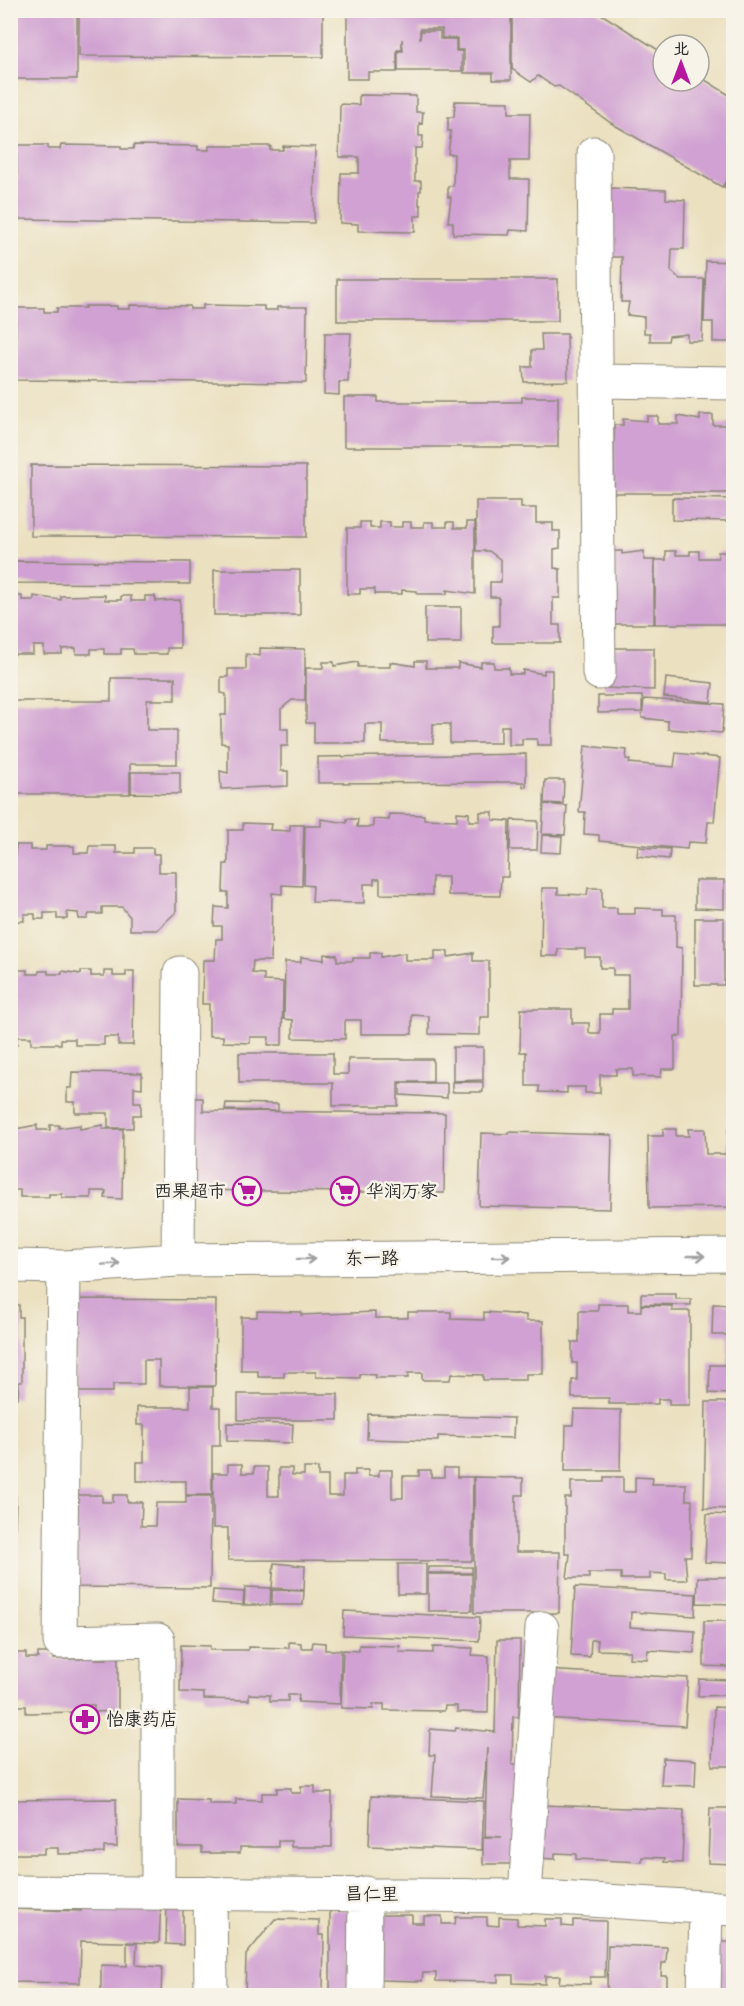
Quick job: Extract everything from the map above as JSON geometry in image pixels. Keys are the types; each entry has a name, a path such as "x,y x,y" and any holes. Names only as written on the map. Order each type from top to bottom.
{"street":[{"path":"594,153 598,381 599,673"},
{"path":"598,381 734,383"},
{"path":"178,1260 180,973"},
{"name":"东一路","path":"10,1266 64,1267 178,1260 734,1256"},
{"path":"64,1267 60,1642 158,1640 158,1892"},
{"path":"525,1896 542,1628"},
{"name":"昌仁里","path":"10,1892 525,1896 720,1909"},
{"path":"210,1893 211,1995"},
{"path":"364,1995 365,1893"},
{"path":"704,1995 720,1909"}],"building":[{"path":"10,10 77,10 77,79 10,79"},
{"path":"79,10 323,10 323,57 79,56"},
{"path":"347,10 511,10 511,80 493,80 493,73 464,73 464,50 457,50 457,38 442,38 442,29 420,29 420,39 421,31 440,31 440,39 456,39 456,51 462,51 462,71 398,71 398,51 403,51 402,39 402,50 397,50 397,72 368,72 368,79 347,79"},
{"path":"512,10 595,10 651,45 651,93 711,93 711,84 734,98 734,170 722,187 611,123 559,86 554,87 538,76 531,82 512,69"},
{"path":"359,95 416,96 416,112 423,112 422,124 419,123 419,136 423,136 422,148 415,148 415,181 421,181 419,205 421,205 421,216 415,216 415,232 358,231 358,224 340,223 341,173 359,173 359,157 339,157 340,104 359,105"},
{"path":"455,101 509,102 509,113 530,113 529,161 510,161 510,179 529,179 528,231 510,230 509,235 453,234 453,222 448,222 451,197 448,197 448,186 453,186 454,154 448,154 451,131 448,131 448,117 454,117"},
{"path":"17,145 48,145 48,149 60,149 61,145 121,146 121,149 133,149 134,145 198,146 198,150 209,150 209,146 271,146 270,150 283,150 283,146 315,147 314,223 17,219"},
{"path":"734,173 734,193 724,187"},
{"path":"609,188 666,190 666,199 685,200 684,249 672,249 671,271 680,279 704,279 702,341 687,341 687,334 669,336 668,341 650,341 650,333 644,333 644,317 627,315 629,302 621,302 622,257 610,257"},
{"path":"706,261 734,262 734,342 713,342 713,322 704,322"},
{"path":"337,279 558,279 558,321 337,321"},
{"path":"130,305 190,306 190,309 203,309 203,305 264,306 264,310 277,310 277,307 307,307 306,383 15,380 16,308 44,308 44,312 57,312 57,308 85,308 85,306 117,306 117,309 130,309"},
{"path":"325,333 351,333 348,382 339,382 339,395 324,394"},
{"path":"541,334 567,334 568,381 524,382 523,367 532,367 532,350 542,350"},
{"path":"344,397 378,397 378,402 522,402 522,397 558,397 558,447 344,447"},
{"path":"700,415 713,415 713,425 730,425 730,415 734,415 734,493 614,493 614,425 623,425 623,419 647,421 647,416 658,416 658,424 678,424 678,416 700,420"},
{"path":"31,465 306,466 306,537 31,536"},
{"path":"672,498 734,499 734,521 672,520"},
{"path":"476,501 521,501 521,508 536,508 536,523 553,523 553,531 560,531 560,548 554,549 554,568 560,569 560,598 553,598 553,625 560,625 560,643 493,643 493,626 499,626 499,597 490,597 490,582 501,582 501,560 489,551 476,551"},
{"path":"360,522 370,522 370,528 380,528 380,522 390,522 390,527 402,527 402,522 411,522 411,527 424,527 424,522 433,522 433,527 447,527 447,522 454,522 454,528 467,528 467,522 475,522 475,594 447,590 447,594 417,594 417,591 402,590 402,594 375,594 375,589 360,589 360,594 347,594 347,528 360,528"},
{"path":"612,551 622,551 622,554 644,551 644,560 654,560 654,624 601,624"},
{"path":"666,551 676,551 676,555 690,555 690,551 699,551 699,558 718,558 718,552 731,552 734,555 734,624 655,624 655,560 666,560"},
{"path":"10,561 190,562 190,584 10,583"},
{"path":"214,570 300,570 300,615 214,615"},
{"path":"105,595 105,600 121,600 121,596 131,596 131,601 145,601 145,596 155,596 156,601 180,600 180,648 167,648 167,654 134,654 133,649 121,649 121,654 104,654 104,649 91,649 91,654 76,654 76,648 62,649 62,654 44,654 44,646 33,646 33,654 10,654 10,596 22,596 22,600 34,600 34,596 61,600 61,596"},
{"path":"425,607 461,607 461,643 425,643"},
{"path":"260,648 305,649 305,700 292,700 281,709 281,729 288,729 288,746 281,746 281,771 288,771 288,786 221,789 220,771 228,773 228,744 221,743 221,715 226,715 226,694 221,693 221,677 228,677 228,669 246,669 246,654 260,656"},
{"path":"605,648 654,648 654,690 604,688"},
{"path":"415,661 426,661 426,668 458,668 458,663 481,667 481,662 494,662 494,668 509,668 509,674 523,674 523,670 544,674 544,670 552,670 552,745 537,745 537,739 522,739 522,745 509,745 509,726 501,726 501,743 450,743 450,724 433,724 433,743 382,743 382,724 365,724 365,743 314,743 314,723 306,723 306,668 323,668 323,662 334,662 334,666 358,662 358,667 390,667 390,662 415,666"},
{"path":"111,678 175,678 175,700 147,700 147,730 177,730 177,764 130,764 130,794 10,794 10,701 111,701"},
{"path":"666,678 713,683 711,702 664,697"},
{"path":"598,696 642,696 642,712 598,713"},
{"path":"644,699 724,704 722,733 668,729 668,721 642,718"},
{"path":"585,746 627,750 626,759 630,760 629,763 674,767 676,753 720,758 714,822 708,822 706,843 688,842 687,849 599,841 599,835 584,834 585,812 579,812"},
{"path":"526,754 526,787 523,787 523,782 318,783 318,757"},
{"path":"131,772 180,772 180,794 131,793"},
{"path":"545,780 564,780 563,804 544,803"},
{"path":"544,804 567,806 565,835 542,834"},
{"path":"457,812 469,813 469,821 480,821 480,812 493,812 493,820 509,821 508,877 501,877 500,896 448,895 448,877 432,877 432,895 380,894 380,879 374,879 374,884 364,884 364,903 312,902 313,886 304,885 305,826 321,826 321,819 347,823 347,819 358,819 357,827 373,827 373,819 389,820 389,814 424,815 424,819 457,820"},
{"path":"511,820 538,821 537,850 510,850"},
{"path":"243,823 271,824 270,830 290,831 290,825 304,825 302,886 282,885 282,894 272,893 271,961 253,961 252,973 264,974 264,981 283,982 282,1045 268,1045 269,1037 250,1037 250,1043 223,1042 223,1036 209,1036 209,1004 202,1004 203,960 215,960 216,939 222,939 222,926 214,926 215,907 228,908 228,892 223,892 224,864 228,864 228,830 243,830"},
{"path":"542,835 562,836 561,853 541,852"},
{"path":"16,845 30,845 30,850 46,850 46,846 74,846 74,853 88,853 89,846 116,846 116,853 135,853 135,848 153,848 153,854 159,854 159,872 176,872 176,912 157,930 130,930 130,917 122,907 102,907 102,914 89,914 87,919 79,919 78,913 67,912 67,919 57,919 57,913 44,913 44,919 35,919 35,914 24,914 24,921 10,921 10,855 15,855"},
{"path":"638,847 670,849 669,859 637,856"},
{"path":"695,880 724,880 724,909 695,908"},
{"path":"542,888 558,888 558,894 587,895 588,888 602,888 602,908 617,908 617,914 635,914 635,908 663,909 663,915 676,915 676,947 682,948 681,1036 675,1036 675,1069 662,1069 661,1077 633,1076 633,1069 616,1069 616,1075 600,1075 600,1093 585,1093 585,1087 567,1087 567,1093 539,1092 539,1086 526,1086 526,1052 520,1052 521,1009 572,1009 572,1023 589,1023 589,1033 600,1033 600,1014 612,1014 612,1009 628,1009 628,975 613,975 613,968 600,968 600,957 585,957 585,949 558,949 558,956 541,956"},
{"path":"695,918 724,918 724,985 695,985"},
{"path":"435,951 448,951 448,957 473,953 473,961 489,961 489,1017 480,1017 480,1035 429,1034 429,1016 412,1015 412,1034 361,1034 361,1020 345,1020 345,1039 293,1038 293,1020 284,1019 285,962 301,962 301,957 324,960 324,954 337,955 337,961 353,961 353,958 370,958 370,953 381,953 381,957 405,953 405,960 435,960"},
{"path":"19,970 27,970 27,974 48,971 48,974 62,974 62,971 81,974 81,971 91,971 91,976 104,976 104,971 113,971 113,976 126,976 126,971 134,971 133,1045 118,1045 118,1037 104,1037 104,1045 75,1045 75,1039 61,1039 61,1044 31,1044 31,1037 17,1037 17,1045 10,1045 10,976 19,976"},
{"path":"453,1047 483,1047 483,1080 453,1081"},
{"path":"239,1053 333,1053 333,1074 348,1074 348,1059 433,1059 433,1082 398,1082 398,1106 333,1106 333,1083 239,1083"},
{"path":"72,1072 142,1073 142,1088 134,1087 134,1102 141,1102 141,1115 133,1115 133,1128 108,1128 108,1113 75,1113 75,1102 67,1102 67,1088 71,1088"},
{"path":"452,1082 483,1082 483,1092 452,1092"},
{"path":"400,1083 447,1083 447,1098 400,1095"},
{"path":"179,1098 203,1098 203,1111 445,1113 444,1193 183,1190"},
{"path":"226,1103 278,1104 278,1111 225,1110"},
{"path":"10,1124 15,1124 15,1129 37,1125 37,1130 50,1130 50,1125 59,1125 59,1128 80,1125 80,1129 103,1125 103,1129 123,1129 122,1199 105,1198 106,1191 91,1191 91,1198 62,1198 62,1194 49,1194 49,1197 20,1197 20,1190 10,1190"},
{"path":"728,1128 734,1128 734,1207 649,1208 648,1136 663,1136 663,1129 676,1129 676,1136 689,1136 688,1129 705,1129 706,1154 728,1154"},
{"path":"509,1132 612,1135 610,1209 479,1206 481,1133 509,1134"},
{"path":"641,1294 676,1294 676,1299 691,1299 691,1305 641,1304"},
{"path":"75,1299 216,1300 215,1386 159,1386 159,1360 144,1360 144,1384 113,1384 113,1392 75,1392"},
{"path":"598,1304 628,1304 628,1311 641,1311 641,1305 672,1306 672,1311 690,1311 690,1405 669,1405 669,1399 658,1399 658,1404 609,1404 609,1398 572,1398 572,1380 577,1380 577,1363 572,1363 572,1342 579,1342 579,1311 598,1311"},
{"path":"713,1304 734,1305 734,1387 728,1387 728,1394 709,1393 710,1365 728,1365 728,1335 712,1335"},
{"path":"10,1305 19,1305 19,1317 22,1317 22,1382 19,1382 18,1398 10,1397"},
{"path":"257,1311 301,1312 301,1315 375,1312 375,1318 408,1318 408,1312 451,1312 451,1319 484,1320 484,1312 526,1315 526,1321 543,1321 543,1374 526,1374 526,1380 483,1380 483,1375 451,1374 450,1380 422,1380 422,1373 408,1373 408,1378 375,1378 375,1375 360,1374 360,1378 316,1377 316,1372 284,1372 284,1377 258,1377 258,1371 241,1371 241,1317 257,1317"},
{"path":"190,1387 213,1387 213,1407 220,1407 220,1446 212,1446 212,1495 186,1495 186,1481 137,1481 137,1462 144,1462 144,1425 137,1425 137,1407 190,1407"},
{"path":"238,1394 338,1394 338,1420 238,1420"},
{"path":"706,1402 729,1402 729,1411 734,1411 732,1509 704,1508"},
{"path":"574,1409 621,1410 620,1471 565,1471 566,1425 573,1425"},
{"path":"368,1414 514,1418 513,1438 438,1436 438,1441 367,1439"},
{"path":"227,1423 293,1424 292,1443 227,1441"},
{"path":"228,1464 242,1464 242,1473 254,1473 254,1467 268,1467 268,1496 279,1496 279,1468 292,1468 292,1475 304,1475 304,1468 318,1468 318,1476 328,1476 328,1496 343,1496 343,1475 355,1475 355,1470 368,1470 368,1476 379,1476 379,1470 392,1470 392,1498 403,1498 403,1476 419,1476 419,1470 431,1470 431,1477 444,1477 444,1468 457,1468 457,1477 473,1477 472,1561 228,1560 228,1528 213,1528 213,1473 228,1473"},
{"path":"474,1477 523,1478 523,1495 516,1495 516,1552 560,1552 559,1613 474,1613"},
{"path":"604,1477 623,1477 623,1492 635,1492 635,1477 653,1478 652,1484 686,1484 686,1500 692,1500 691,1556 685,1556 687,1580 666,1580 666,1574 650,1573 650,1579 621,1579 621,1573 589,1573 589,1578 567,1578 570,1554 565,1554 565,1498 571,1498 571,1482 604,1482"},
{"path":"65,1495 102,1495 102,1502 113,1502 113,1495 127,1495 127,1502 142,1502 141,1526 155,1526 156,1503 186,1503 186,1496 211,1496 210,1588 64,1587"},
{"path":"10,1497 16,1497 14,1563 10,1563"},
{"path":"707,1514 734,1515 734,1563 705,1562"},
{"path":"274,1563 305,1566 304,1590 272,1588"},
{"path":"398,1564 426,1564 426,1594 398,1594"},
{"path":"428,1567 472,1567 472,1573 428,1573"},
{"path":"428,1574 472,1574 472,1611 428,1611"},
{"path":"698,1577 734,1577 734,1604 697,1603"},
{"path":"245,1587 271,1588 270,1605 244,1605"},
{"path":"575,1587 696,1594 695,1616 631,1612 630,1627 695,1631 694,1653 648,1650 647,1659 629,1658 630,1651 597,1650 598,1640 591,1640 590,1657 571,1656"},
{"path":"213,1590 244,1592 243,1605 212,1603"},
{"path":"272,1590 304,1591 303,1605 272,1605"},
{"path":"344,1611 480,1617 479,1641 343,1635"},
{"path":"704,1621 734,1621 734,1667 704,1666"},
{"path":"497,1640 520,1640 519,1717 513,1717 512,1764 522,1764 515,1864 483,1864 483,1837 502,1837 485,1836 487,1748 483,1798 432,1796 435,1755 429,1755 430,1729 455,1731 456,1728 495,1732"},
{"path":"289,1642 301,1643 301,1648 312,1648 313,1642 325,1643 325,1650 341,1650 340,1704 298,1702 299,1695 288,1695 288,1701 270,1701 270,1695 249,1694 249,1700 204,1699 204,1693 180,1692 181,1645 210,1646 210,1650 248,1650 248,1647 289,1648"},
{"path":"359,1645 400,1646 399,1652 433,1653 433,1647 473,1648 472,1655 489,1656 488,1713 457,1712 457,1706 445,1706 444,1711 384,1710 384,1704 373,1704 373,1709 341,1708 343,1650 359,1651"},
{"path":"13,1653 26,1653 26,1658 38,1658 38,1653 53,1653 53,1659 81,1659 81,1653 94,1653 94,1659 107,1659 107,1653 118,1653 118,1711 94,1712 94,1705 82,1705 82,1712 26,1713 26,1706 15,1706 15,1713 10,1713 10,1659 13,1659"},
{"path":"544,1670 688,1678 685,1726 541,1718"},
{"path":"699,1679 734,1680 734,1695 698,1696"},
{"path":"714,1707 734,1708 734,1766 712,1766"},
{"path":"663,1758 696,1760 695,1786 661,1785"},
{"path":"301,1786 315,1786 315,1793 332,1793 332,1847 291,1847 291,1841 278,1841 278,1847 240,1847 240,1853 202,1853 202,1847 178,1847 178,1799 209,1800 209,1804 236,1804 236,1799 262,1800 262,1793 277,1793 277,1788 291,1788 291,1793 301,1793"},
{"path":"371,1796 484,1801 482,1850 369,1846"},
{"path":"116,1799 117,1847 104,1847 104,1853 58,1854 58,1848 44,1848 44,1854 11,1854 10,1800"},
{"path":"541,1805 684,1810 682,1863 664,1862 665,1858 642,1857 642,1862 576,1859 576,1854 555,1853 555,1859 536,1858"},
{"path":"710,1808 734,1808 734,1864 708,1863"},
{"path":"161,1900 159,1943 81,1941 80,1983 10,1982 10,1909 81,1911 81,1901"},
{"path":"167,1900 183,1900 183,1945 166,1944"},
{"path":"330,1910 350,1910 350,1996 330,1996"},
{"path":"381,1915 412,1915 412,1923 424,1923 424,1916 442,1916 442,1924 455,1924 456,1917 487,1917 487,1925 499,1926 499,1917 517,1918 517,1925 545,1926 545,1919 562,1919 562,1926 573,1927 573,1920 606,1921 605,1977 590,1977 590,1984 559,1983 560,1976 545,1976 545,1984 513,1983 513,1975 498,1975 498,1982 436,1981 436,1973 423,1973 422,1981 379,1980"},
{"path":"275,1919 319,1920 319,1935 324,1935 323,1996 245,1996 246,1955"},
{"path":"704,1942 734,1942 734,1996 704,1996"},
{"path":"127,1943 137,1943 136,1965 162,1967 161,1996 101,1996 101,1965 127,1966"},
{"path":"608,1945 667,1947 666,1963 662,1963 661,1976 667,1976 667,1996 597,1996 597,1990 607,1990"}],"place":[{"name":"西果超市","path":"247,1191"},
{"name":"华润万家","path":"345,1191"},
{"name":"怡康药店","path":"85,1719"}]}
